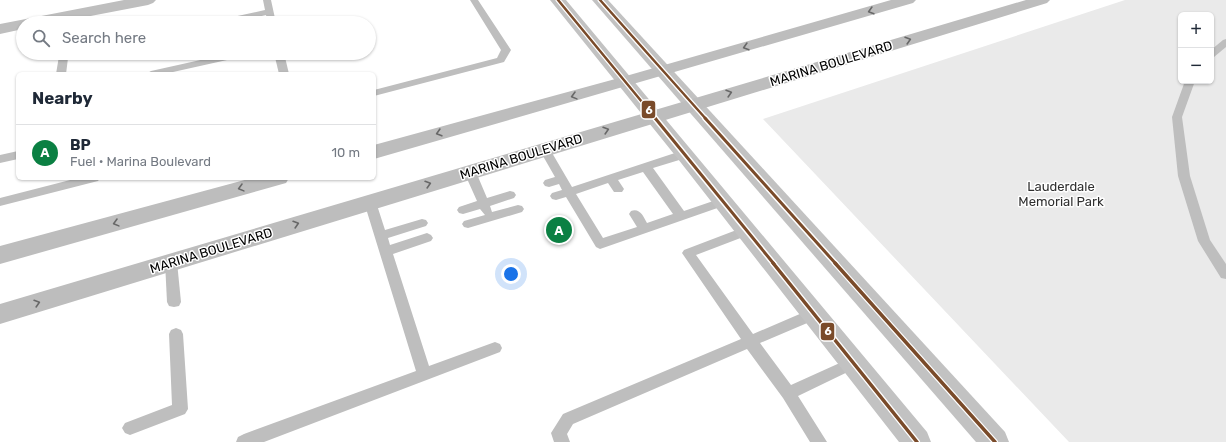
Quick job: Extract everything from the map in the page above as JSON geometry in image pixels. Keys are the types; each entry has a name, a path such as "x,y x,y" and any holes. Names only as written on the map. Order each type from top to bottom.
{"main road":[{"path":"558,0 685,154 722,202 917,442"},
{"path":"600,0 692,105 995,442"},
{"path":"376,151 625,82 908,0"},
{"name":"MARINA BOULEVARD","path":"0,314 1042,0"},
{"path":"0,255 272,180"}],"street":[{"path":"65,16 148,0"},
{"path":"0,28 16,25"}],"lane":[{"path":"267,0 271,16"},
{"path":"376,92 501,60 506,50 474,0"},
{"path":"251,16 270,12"},
{"path":"1214,52 1226,42"},
{"path":"61,72 63,60"},
{"path":"160,72 214,60"},
{"path":"281,60 284,72"},
{"path":"1189,84 1177,116 1184,176 1204,241 1226,274"},
{"path":"544,149 600,244 722,202"},
{"path":"556,196 685,154"},
{"path":"0,160 16,156"},
{"path":"646,167 681,216"},
{"path":"470,172 490,217"},
{"path":"549,183 562,178"},
{"path":"612,178 618,189"},
{"path":"0,202 86,180"},
{"path":"463,210 510,195"},
{"path":"370,202 425,375"},
{"path":"468,224 518,209"},
{"path":"635,214 646,228"},
{"path":"380,236 422,223"},
{"path":"747,231 688,253 788,393 819,442"},
{"path":"386,250 427,238"},
{"path":"171,262 174,302"},
{"path":"562,442 559,433 568,419 750,340 814,314"},
{"path":"130,428 180,409 176,334"},
{"path":"244,442 495,348"},
{"path":"788,393 853,363"}],"green space":[{"name":"Lauderdale Memorial Park","path":"1125,0 1226,0 1226,442 1069,442 763,119"}],"transit line":[{"name":"6","path":"558,0 685,154 917,442"},
{"name":"6","path":"600,0 995,442"}],"place":[{"name":"BP","path":"559,230"}]}
